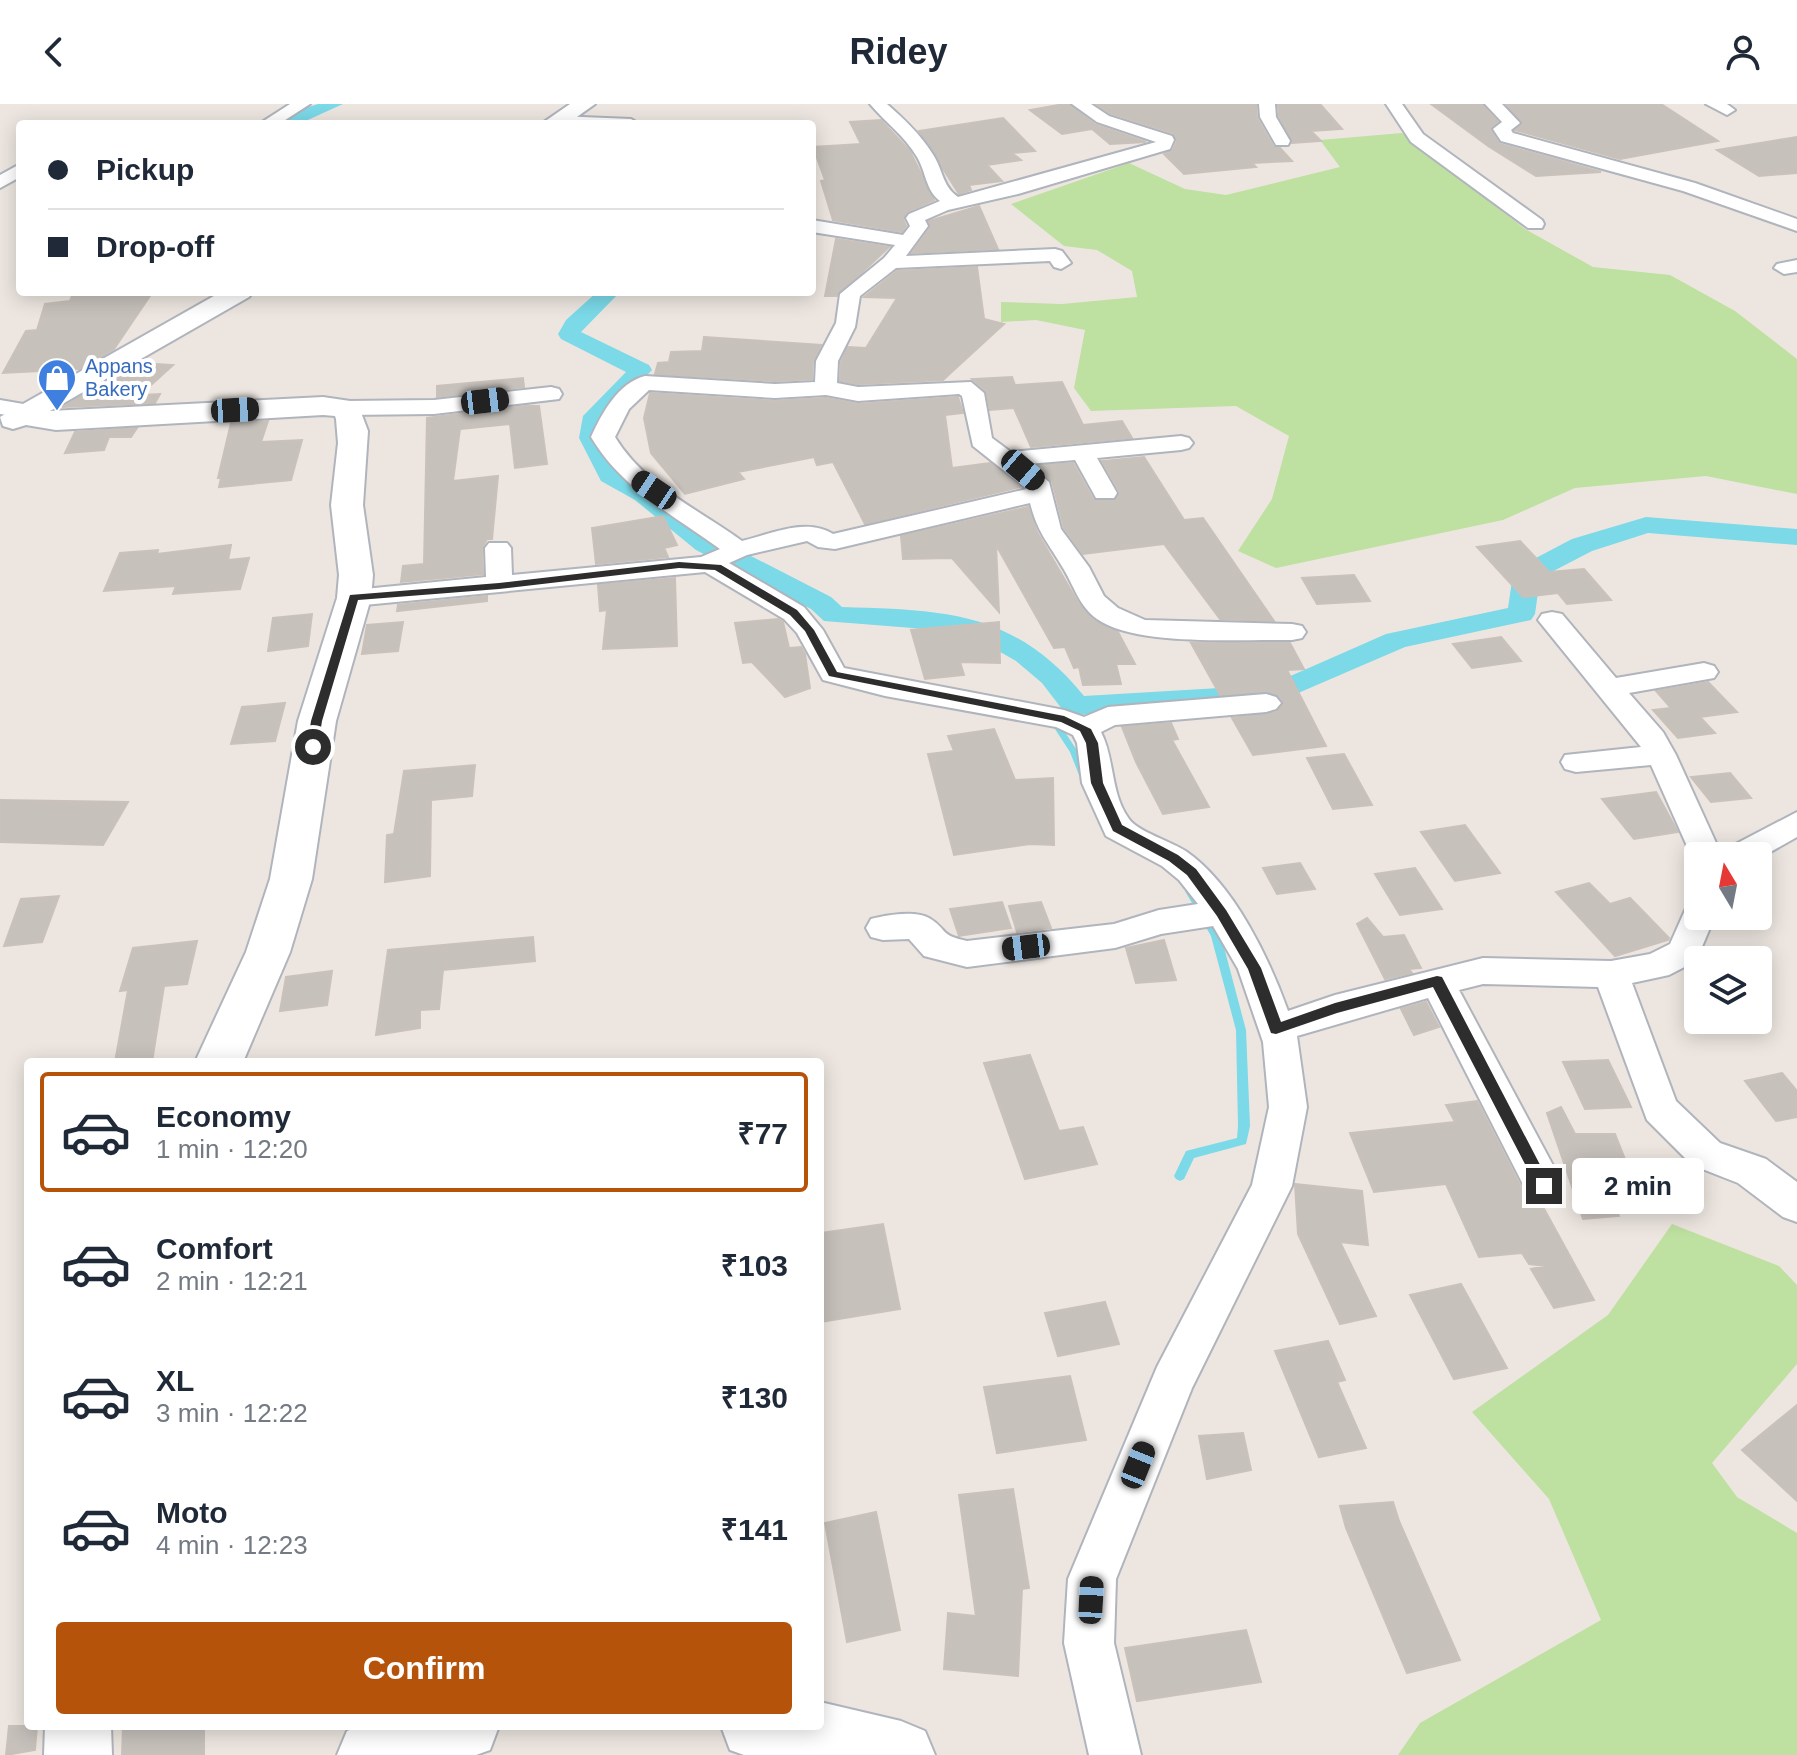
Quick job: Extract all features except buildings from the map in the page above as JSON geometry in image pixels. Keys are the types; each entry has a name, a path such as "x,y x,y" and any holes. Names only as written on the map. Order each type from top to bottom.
{"street":[{"path":"274,120 302,104"},
{"path":"557,120 585,104"},
{"path":"878,104 915,139 935,169 939,192 954,202"},
{"path":"826,388 824,372 827,354 846,325 850,294 891,262 919,226 915,218 925,211 954,202 1012,190 1164,145 1166,140 1159,135 1103,119 1080,104"},
{"path":"1267,104 1268,117 1282,141"},
{"path":"1394,104 1417,138 1535,224"},
{"path":"1493,104 1512,123 1501,129 1507,137 1689,187 1797,225"},
{"path":"816,227 907,241"},
{"path":"891,262 1055,255 1061,263"},
{"path":"12,415 233,296"},
{"path":"735,551 631,475 611,454 603,437 610,420 633,391 645,383 775,391 826,388 858,394 963,387 973,393 981,441 1010,459 1037,482 1049,529 1076,567 1093,600 1108,614 1141,628 1292,632"},
{"path":"12,415 56,421 295,407 434,407 551,394"},
{"path":"221,1058 268,952 291,879 317,721 354,598 356,584 347,504 353,423 347,408"},
{"path":"1010,459 1181,443"},
{"path":"1082,452 1105,493"},
{"path":"354,598 706,564 735,551 807,533 815,533 827,542 835,541 889,524 975,509 1040,493"},
{"path":"498,548 499,586"},
{"path":"706,564 717,567 794,613 809,630 833,674 885,687 1026,711 1074,724 1108,716 1266,703"},
{"path":"1552,620 1652,739 1700,842"},
{"path":"1610,688 1704,672"},
{"path":"1074,724 1092,743 1097,783 1117,828 1173,858 1191,872 1222,913 1255,968 1281,1042 1288,1107 1272,1186 1173,1381 1092,1579 1089,1643 1115,1755"},
{"path":"1576,762 1661,755"},
{"path":"1764,842 1797,823"},
{"path":"883,928 918,927 936,947 967,954 1115,936 1159,922 1222,913"},
{"path":"1276,1029 1335,1009 1483,971 1611,974 1657,966 1684,952 1693,930"},
{"path":"1611,974 1660,1109 1706,1154 1752,1171 1797,1205"},
{"path":"1437,981 1544,1186"},
{"path":"78,1730 78,1755"},
{"path":"371,1755 453,1730"},
{"path":"781,1730 827,1737 901,1755"}],"green space":[{"path":"1402,133 1525,229 1593,267 1670,275 1735,311 1797,359 1797,494 1706,476 1575,488 1503,520 1276,568 1238,551 1272,499 1289,436 1236,406 1091,411 1074,388 1085,330 1036,320 1001,322 1001,302 1062,304 1137,297 1132,271 1097,250 1064,246 1011,204 1129,163 1185,189 1226,195 1340,167 1320,140"},
{"path":"1672,1224 1779,1266 1797,1285 1797,1364 1712,1463 1737,1497 1797,1533 1797,1755 1398,1755 1420,1723 1601,1620 1549,1499 1472,1412 1608,1315"}],"waterway":[{"path":"294,120 335,104"},
{"path":"605,296 574,325 569,334 641,370 595,416 591,438 610,476 644,495 706,544 821,603 834,615 938,621 999,638 1026,654 1052,676 1076,706 1275,694 1396,640 1521,614 1527,574 1582,545 1646,525 1797,537"},
{"path":"1076,706 1063,712 1057,726 1084,775"},
{"path":"1180,1176 1190,1154 1242,1141 1244,1126 1241,1030 1216,936 1190,891"}],"place":[{"name":"Appans Bakery","path":"57,412"}],"route":[{"path":"313,747 317,721 354,598 499,586 679,565 706,564 717,567 794,613 809,630 833,674 885,687 1064,719 1085,729 1092,743 1097,783 1117,828 1173,858 1191,872 1222,913 1255,968 1276,1029 1437,981 1544,1186"}]}
